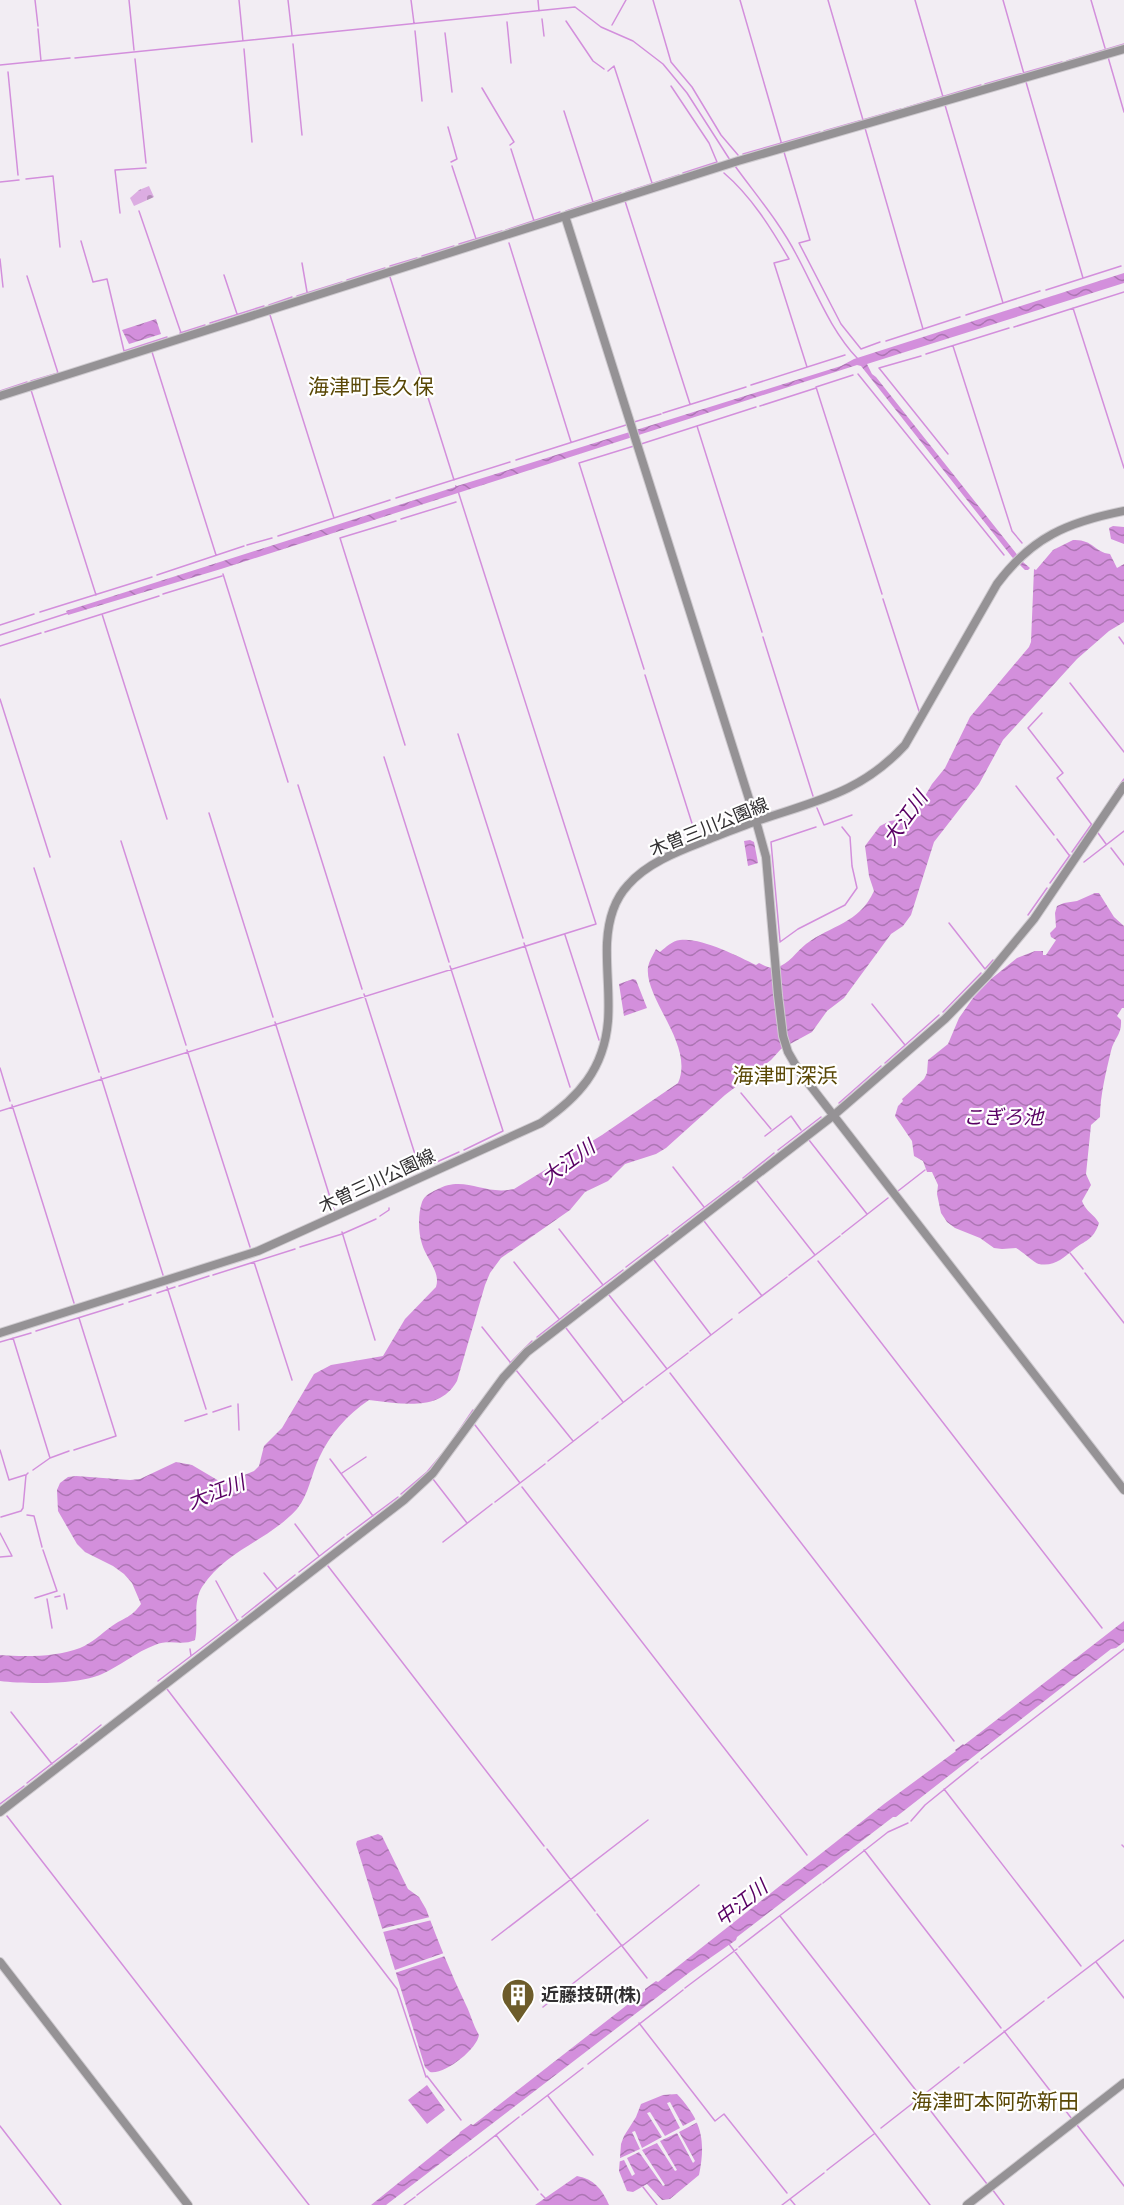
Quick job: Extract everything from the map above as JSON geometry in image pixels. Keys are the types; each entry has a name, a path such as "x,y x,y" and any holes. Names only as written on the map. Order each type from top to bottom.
{"street":[{"path":"0,396 725,165 1124,49"},
{"path":"565,216 766,856 774,958 787,1048 799,1071 1124,1490"},
{"name":"木曽三川公園線","path":"0,1333 258,1251 483,1150 550,1116 579,1093 590,1077 600,1055 608,1021 607,935 613,909 626,886 643,871 665,858 756,821 849,789 891,760 920,721 997,584 1018,560 1033,546 1059,529 1124,511"},
{"path":"0,1812 404,1500 433,1473 503,1378 527,1352 834,1115 945,1019 987,976 1034,919 1124,786"},
{"path":"0,1962 188,2205"},
{"path":"967,2205 1124,2083"}],"green space":[{"path":"149,186 154,197 134,206 130,198 139,190"}],"water":[{"path":"1124,273 1124,283 867,364 872,374 1030,568 1028,570 1025,570 1012,557 861,366 857,365 221,569 68,615 66,611 455,487 455,485 841,366 854,359"},
{"path":"156,319 161,334 129,344 122,330"},
{"path":"1124,527 1124,544 1111,539 1109,528"},
{"name":"大江川","path":"1073,540 1085,541 1100,551 1110,554 1117,568 1124,564 1124,622 1109,631 1077,659 1003,740 979,784 934,842 911,915 903,926 891,934 844,998 827,1011 812,1032 781,1049 771,1060 725,1095 666,1148 656,1154 625,1164 608,1181 585,1192 570,1210 501,1258 490,1273 485,1285 457,1381 449,1391 440,1398 418,1404 369,1400 353,1412 323,1449 297,1509 286,1520 223,1563 202,1587 196,1606 195,1640 155,1645 92,1678 37,1683 0,1681 0,1655 41,1656 80,1648 131,1615 141,1604 132,1583 124,1574 85,1552 77,1544 58,1511 57,1490 60,1483 68,1477 76,1476 140,1479 176,1462 192,1465 219,1481 230,1481 254,1471 259,1466 264,1446 282,1428 314,1374 331,1365 383,1356 405,1319 436,1287 436,1276 420,1234 420,1212 426,1196 446,1186 456,1184 493,1190 514,1189 602,1135 678,1083 681,1068 680,1053 649,980 648,967 656,949 660,952 669,944 680,940 698,941 756,965 759,963 774,968 785,964 806,944 861,911 874,891 869,876 865,846 880,826 890,821 912,818 932,784 945,768 970,717 1029,647 1034,569 1036,570 1053,550"},
{"path":"744,841 754,842 758,863 748,866"},
{"name":"こぎろ池","path":"1099,893 1114,917 1124,926 1124,1008 1117,1016 1121,1020 1120,1029 1107,1067 1100,1117 1091,1125 1086,1174 1091,1185 1082,1201 1099,1223 1091,1237 1062,1259 1044,1265 1034,1262 1016,1248 994,1248 980,1238 955,1228 947,1222 941,1213 937,1194 938,1185 932,1172 927,1172 923,1161 914,1156 912,1141 895,1116 902,1099 924,1079 928,1060 948,1044 959,1018 973,998 991,979 1017,958 1035,951 1043,951 1043,955 1046,955 1056,940 1051,937 1050,933 1056,927 1057,906"},
{"path":"636,980 647,1008 624,1016 619,984"},
{"path":"1124,1621 1124,1642 1111,1649 736,1940 690,1972 386,2205 371,2205 460,2132 471,2124 473,2125 645,1989 656,1981 658,1982 884,1804"},
{"path":"378,1834 382,1836 408,1889 419,1897 426,1909 479,2035 467,2054 452,2065 436,2072 430,2072 425,2067 356,1844 357,1841"},
{"path":"427,2085 445,2110 427,2124 408,2100"},
{"path":"677,2094 692,2113 700,2132 702,2151 699,2175 670,2199 662,2200 647,2184 633,2192 627,2191 619,2171 621,2144 624,2136 641,2104 663,2095"},
{"path":"577,2176 597,2186 609,2205 535,2205"}],"pier":[{"path":"430,1917 432,1920 383,1932 381,1929"},
{"path":"444,1953 445,1956 395,1973 395,1970"},
{"path":"670,2102 683,2126 696,2119 698,2122 679,2132 695,2161 693,2163 677,2133 660,2141 677,2170 675,2171 657,2143 642,2150 665,2185 663,2186 639,2152 627,2158 635,2174 632,2176 624,2160 618,2162 618,2159 640,2149 632,2132 635,2131 642,2148 662,2137 647,2113 650,2112 665,2136 680,2128 667,2103"}],"waterway":[{"path":"35,0 38,26"},
{"path":"129,0 134,50"},
{"path":"239,0 243,41"},
{"path":"288,0 292,35"},
{"path":"411,0 414,23"},
{"path":"538,0 539,11"},
{"path":"612,25 626,0"},
{"path":"653,0 671,62 692,87 721,135 738,155"},
{"path":"740,0 782,145"},
{"path":"828,0 863,120"},
{"path":"915,0 943,97"},
{"path":"1003,0 1024,74"},
{"path":"1091,0 1105,48"},
{"path":"75,58 575,7 601,27 633,41 663,64 687,93 730,160"},
{"path":"542,19 544,36"},
{"path":"566,21 593,61 604,69"},
{"path":"507,22 511,63"},
{"path":"38,29 41,61"},
{"path":"415,31 422,101"},
{"path":"445,33 452,92"},
{"path":"293,44 302,135"},
{"path":"1067,61 1124,44"},
{"path":"244,49 252,142"},
{"path":"1108,57 1124,112"},
{"path":"0,65 70,58"},
{"path":"135,59 146,163"},
{"path":"985,84 1062,62"},
{"path":"608,71 614,66 652,183"},
{"path":"8,72 18,175"},
{"path":"1026,82 1083,278"},
{"path":"905,108 981,85"},
{"path":"671,86 709,143 717,162 683,173"},
{"path":"482,88 514,142 510,145"},
{"path":"945,105 1003,303"},
{"path":"824,131 901,109"},
{"path":"564,111 593,202"},
{"path":"448,127 457,159 451,162"},
{"path":"865,128 923,329"},
{"path":"743,154 820,132"},
{"path":"511,149 534,221"},
{"path":"784,152 810,240 799,243 841,324 861,349 880,342"},
{"path":"452,166 476,239"},
{"path":"735,166 783,231 831,322 858,359"},
{"path":"120,213 115,170 146,168"},
{"path":"724,173 752,202 789,259 774,263 807,367"},
{"path":"626,192 679,175"},
{"path":"26,179 53,176 60,247"},
{"path":"0,182 19,180"},
{"path":"566,211 621,193"},
{"path":"625,201 690,404"},
{"path":"139,211 181,333"},
{"path":"506,230 560,212"},
{"path":"459,244 502,231"},
{"path":"81,241 93,282 107,279 124,351 167,337"},
{"path":"509,243 571,442"},
{"path":"422,256 454,246"},
{"path":"390,266 417,258"},
{"path":"0,259 3,287"},
{"path":"302,263 307,292"},
{"path":"1046,290 1121,266"},
{"path":"347,280 385,268"},
{"path":"224,275 237,314"},
{"path":"27,276 58,373 31,381"},
{"path":"390,277 454,480"},
{"path":"297,296 342,282"},
{"path":"966,315 1040,291"},
{"path":"1014,327 1124,292"},
{"path":"269,305 292,297"},
{"path":"210,323 264,306"},
{"path":"1073,308 1124,468"},
{"path":"270,315 334,518"},
{"path":"886,341 960,317"},
{"path":"180,333 205,325"},
{"path":"926,354 1009,328"},
{"path":"953,346 1012,531 1022,543"},
{"path":"152,352 216,555"},
{"path":"751,385 845,355"},
{"path":"921,356 879,368 948,454"},
{"path":"858,374 1004,555"},
{"path":"853,375 816,387 882,594"},
{"path":"0,391 27,382"},
{"path":"663,413 746,387"},
{"path":"760,406 816,388"},
{"path":"31,390 96,595"},
{"path":"641,444 756,407"},
{"path":"634,422 661,414"},
{"path":"516,460 626,425"},
{"path":"697,426 762,632"},
{"path":"634,446 579,463 644,669"},
{"path":"396,498 510,462"},
{"path":"0,1111 596,924 458,491"},
{"path":"278,536 390,500"},
{"path":"401,519 456,502"},
{"path":"396,521 340,538 405,745"},
{"path":"247,545 272,538"},
{"path":"157,575 244,546"},
{"path":"223,574 288,782"},
{"path":"163,594 222,576"},
{"path":"40,612 152,577"},
{"path":"45,632 159,596"},
{"path":"883,599 919,711"},
{"path":"0,635 68,613"},
{"path":"0,625 34,614"},
{"path":"102,614 167,819"},
{"path":"0,646 41,633"},
{"path":"763,637 813,796"},
{"path":"1119,637 1124,644"},
{"path":"645,675 696,836"},
{"path":"1070,683 1124,752"},
{"path":"0,699 50,857"},
{"path":"1042,713 1028,728 1063,773 1057,778 1092,825"},
{"path":"458,734 523,938"},
{"path":"384,757 449,962"},
{"path":"1115,792 1124,779"},
{"path":"298,785 362,989"},
{"path":"1016,786 1054,835"},
{"path":"817,808 824,825 852,815"},
{"path":"209,813 273,1017"},
{"path":"1072,852 1091,825"},
{"path":"780,941 771,842 816,827"},
{"path":"780,942 798,929 845,905 857,888 852,866 850,837 842,827"},
{"path":"1084,862 1124,831"},
{"path":"1098,833 1106,844"},
{"path":"1057,839 1069,855"},
{"path":"121,841 186,1045"},
{"path":"1111,848 1124,865"},
{"path":"1050,883 1070,855"},
{"path":"34,868 99,1072"},
{"path":"1028,915 1047,888"},
{"path":"949,923 985,969 993,960"},
{"path":"565,935 599,1040"},
{"path":"524,943 570,1087"},
{"path":"450,966 503,1131 464,1150"},
{"path":"943,1012 981,973"},
{"path":"364,994 420,1170"},
{"path":"872,1004 905,1045"},
{"path":"885,1063 939,1015"},
{"path":"275,1022 334,1210"},
{"path":"187,1050 250,1247"},
{"path":"839,1103 881,1066"},
{"path":"0,1068 10,1101"},
{"path":"101,1077 163,1275"},
{"path":"741,1093 771,1129"},
{"path":"12,1105 74,1303"},
{"path":"765,1136 791,1116 801,1130"},
{"path":"778,1150 821,1117"},
{"path":"809,1140 867,1214"},
{"path":"381,1187 459,1152"},
{"path":"743,1178 774,1153"},
{"path":"673,1167 704,1207"},
{"path":"898,1191 925,1170"},
{"path":"672,1232 739,1181"},
{"path":"757,1181 815,1255"},
{"path":"842,1234 888,1198"},
{"path":"380,1216 389,1208"},
{"path":"300,1247 342,1234 376,1219"},
{"path":"704,1221 762,1296"},
{"path":"559,1229 603,1285"},
{"path":"342,1232 375,1340"},
{"path":"626,1267 668,1235"},
{"path":"789,1275 840,1236"},
{"path":"213,1275 295,1249"},
{"path":"1070,1253 1083,1269"},
{"path":"654,1260 711,1335"},
{"path":"818,1261 1102,1628"},
{"path":"254,1262 292,1380"},
{"path":"514,1262 559,1319"},
{"path":"582,1301 623,1270"},
{"path":"1085,1273 1124,1323"},
{"path":"179,1286 209,1276"},
{"path":"739,1313 787,1277"},
{"path":"167,1287 206,1409"},
{"path":"157,1293 175,1287"},
{"path":"129,1302 151,1295"},
{"path":"609,1295 667,1369"},
{"path":"36,1331 123,1304"},
{"path":"537,1337 579,1304"},
{"path":"74,1450 116,1436 79,1318"},
{"path":"690,1351 732,1319"},
{"path":"482,1327 510,1362"},
{"path":"566,1328 623,1402"},
{"path":"0,1342 31,1333"},
{"path":"13,1338 50,1458"},
{"path":"510,1363 532,1341"},
{"path":"646,1385 688,1353"},
{"path":"516,1370 573,1441"},
{"path":"670,1373 954,1741"},
{"path":"602,1419 643,1387"},
{"path":"238,1404 239,1430"},
{"path":"213,1412 231,1406"},
{"path":"450,1444 473,1410"},
{"path":"185,1421 207,1414"},
{"path":"548,1461 598,1422"},
{"path":"475,1425 520,1483"},
{"path":"401,1494 427,1472 447,1448"},
{"path":"0,1450 9,1480 25,1475"},
{"path":"33,1470 50,1458 69,1451"},
{"path":"342,1473 366,1457"},
{"path":"330,1459 373,1516"},
{"path":"495,1502 545,1464"},
{"path":"1,1517 21,1511 23,1508 28,1473"},
{"path":"433,1479 467,1523"},
{"path":"522,1487 807,1855"},
{"path":"347,1535 398,1497"},
{"path":"443,1542 492,1504"},
{"path":"27,1515 34,1516 42,1547"},
{"path":"295,1524 319,1556"},
{"path":"0,1533 12,1556 0,1557"},
{"path":"299,1572 344,1537"},
{"path":"35,1598 57,1591 43,1550"},
{"path":"328,1566 544,1846"},
{"path":"264,1573 277,1589"},
{"path":"242,1617 295,1575"},
{"path":"216,1581 237,1620"},
{"path":"64,1594 67,1609"},
{"path":"55,1597 60,1596"},
{"path":"47,1599 52,1628"},
{"path":"191,1656 238,1620"},
{"path":"158,1681 191,1656 190,1649"},
{"path":"981,1759 1124,1649"},
{"path":"167,1689 397,1989 426,2077"},
{"path":"11,1712 52,1764"},
{"path":"81,1741 101,1725"},
{"path":"27,1783 77,1744"},
{"path":"911,1821 925,1805 978,1762"},
{"path":"0,1804 24,1786"},
{"path":"944,1789 1081,1966"},
{"path":"7,1816 309,2205"},
{"path":"492,1940 648,1820"},
{"path":"823,1883 888,1832 908,1823"},
{"path":"547,1849 595,1911"},
{"path":"864,1850 1001,2028"},
{"path":"739,1947 821,1884"},
{"path":"622,1946 699,1885"},
{"path":"597,1914 647,1978"},
{"path":"780,1916 918,2093"},
{"path":"1048,1998 1124,1940"},
{"path":"729,1944 930,2205"},
{"path":"543,2007 622,1945"},
{"path":"685,1988 737,1949"},
{"path":"1096,1962 1124,1998"},
{"path":"588,2064 683,1990"},
{"path":"964,2063 1044,2001"},
{"path":"639,2023 715,2121 724,2114 787,2193"},
{"path":"1004,2031 1072,2119"},
{"path":"881,2128 959,2067"},
{"path":"522,2115 583,2068"},
{"path":"427,2076 461,2120"},
{"path":"548,2096 593,2155"},
{"path":"920,2097 987,2184"},
{"path":"469,2156 519,2117"},
{"path":"1077,2125 1124,2186"},
{"path":"0,2126 61,2205"},
{"path":"827,2170 874,2134"},
{"path":"496,2135 538,2190"},
{"path":"417,2195 467,2157"},
{"path":"782,2205 824,2173"},
{"path":"643,2187 657,2205"},
{"path":"992,2189 1004,2205"},
{"path":"541,2194 545,2198"},
{"path":"404,2205 415,2197"},
{"path":"790,2199 795,2205"}],"place":[{"name":"近藤技研(株)","path":"518,2024"}],"district":[{"name":"海津町長久保","path":"371,387"},
{"name":"海津町深浜","path":"785,1076"},
{"name":"海津町本阿弥新田","path":"995,2102"}],"water label":[{"name":"中江川","path":"741,1903"}]}
